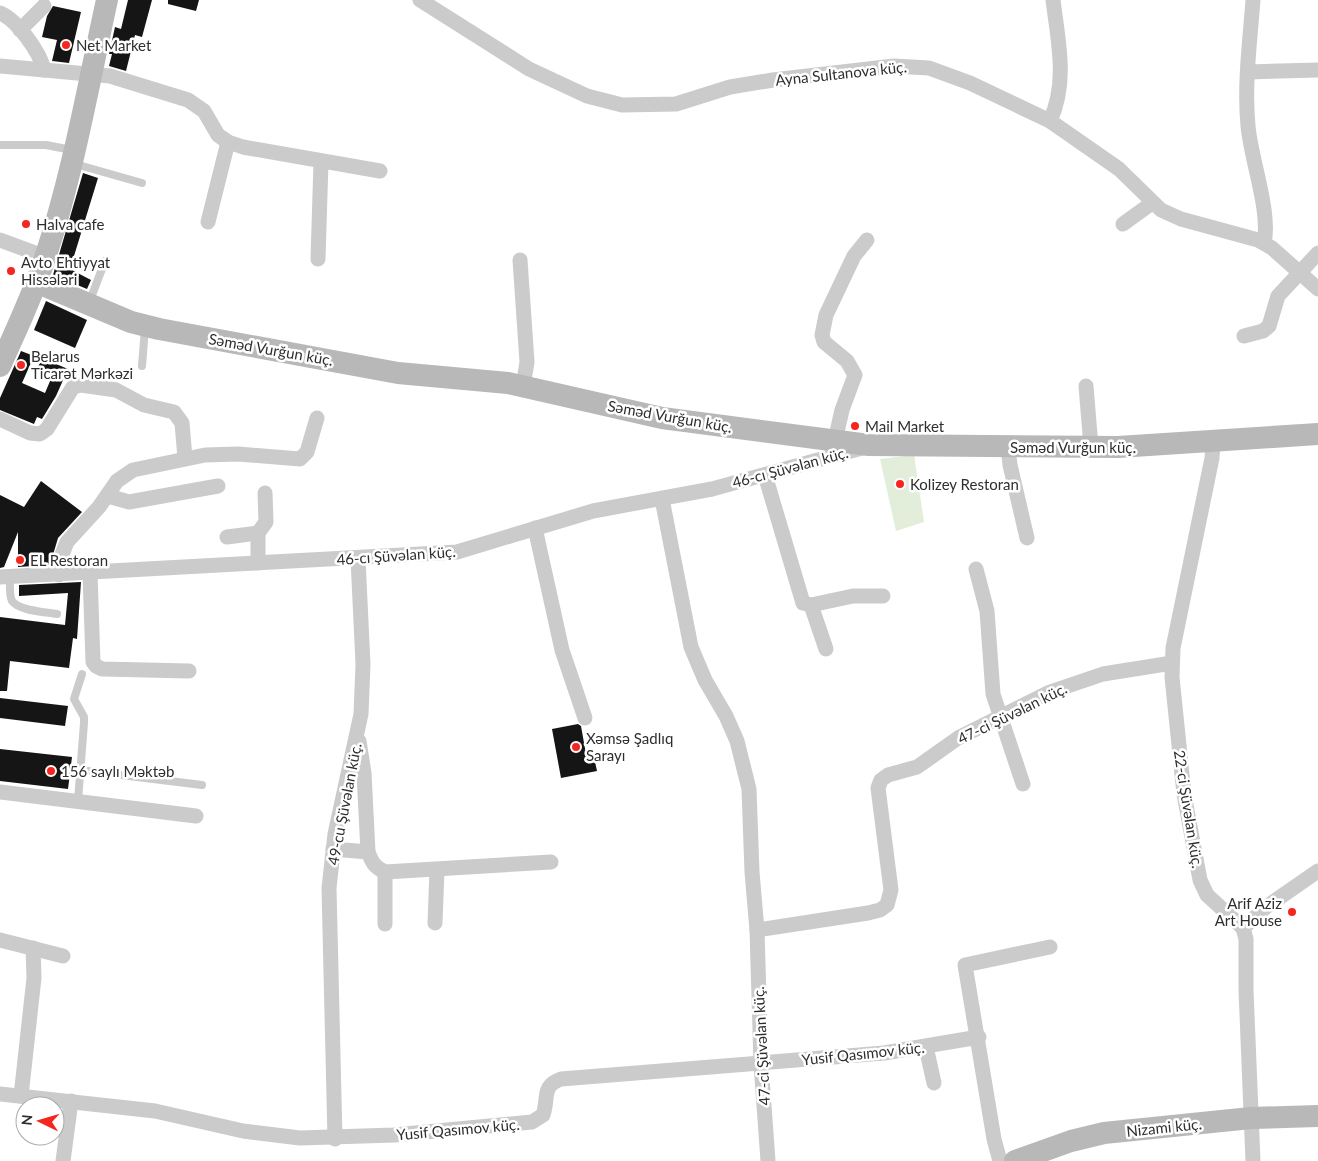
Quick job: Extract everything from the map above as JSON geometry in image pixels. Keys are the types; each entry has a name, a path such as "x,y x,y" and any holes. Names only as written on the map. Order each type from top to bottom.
{"street":[{"path":"0,366 9,338 46,257 72,157 107,0"},
{"name":"Ayna Sultanova küç.","path":"420,0 510,59 566,87 622,105 664,105 752,83 910,66 929,68 970,83 1050,121 1119,168 1161,210 1181,219 1245,235 1264,243 1318,289"},
{"path":"1050,121 1057,106 1062,79 1053,0"},
{"path":"1253,0 1248,72 1248,126 1266,224 1264,243"},
{"path":"20,30 44,6"},
{"path":"0,13 13,19 40,58 44,70"},
{"path":"0,66 126,79 198,105 218,135 228,142 243,147 321,162 380,171"},
{"path":"1248,72 1318,70"},
{"path":"208,222 228,142"},
{"path":"318,260 321,162"},
{"path":"1123,224 1152,203"},
{"path":"0,240 46,257"},
{"path":"835,441 842,410 855,375 846,361 824,342 822,326 854,256 867,240"},
{"path":"1244,336 1263,331 1269,326 1278,296 1318,253"},
{"path":"520,260 527,362 523,386"},
{"name":"Səməd Vurğun küç.","path":"36,282 145,326 398,372 523,386 662,418 835,441 869,445 1091,447 1213,442 1318,434"},
{"path":"0,419 30,433 40,434 47,429 72,387 81,385 116,390 137,402 168,409 179,416 182,423 185,458"},
{"path":"1086,386 1091,447"},
{"path":"59,575 59,562 67,542 108,496 117,481 133,470 185,458 221,454 300,459 307,452 317,418"},
{"path":"810,438 811,463"},
{"name":"22-ci Şüvəlan küç.","path":"1213,442 1212,458 1176,632 1172,663 1187,818 1200,880 1207,895 1243,928"},
{"name":"46-cı Şüvəlan küç.","path":"5,577 458,552 600,509 662,498 765,475 869,445"},
{"path":"1008,447 1010,465 1027,538"},
{"path":"765,475 801,600 811,605 852,596 883,596"},
{"path":"108,496 129,502 218,486"},
{"path":"258,563 258,533 266,522 265,492"},
{"name":"47-ci Şüvəlan küç.","path":"662,498 691,647 705,680 726,716 745,768 751,804 751,854 757,930 761,1064 768,1161"},
{"path":"535,528 562,650 585,718"},
{"path":"227,537 258,533"},
{"name":"49-cu Şüvəlan küç.","path":"335,1139 330,888 333,848 358,734 364,664 358,559"},
{"path":"976,569 987,610 994,694 1023,784"},
{"path":"90,573 93,662 96,666 102,669 189,670"},
{"path":"811,605 826,649"},
{"name":"47-ci Şüvəlan küç.","path":"757,930 868,913 880,910 887,905 891,890 878,798 878,788 881,780 918,767 958,738 1050,692 1084,680 1135,668 1172,663"},
{"path":"358,734 364,773 368,852 372,863 385,872 551,862"},
{"path":"0,792 196,816"},
{"path":"333,848 368,852"},
{"path":"435,923 437,870"},
{"path":"1253,1161 1246,939 1243,928 1266,907 1318,871"},
{"path":"385,872 385,924"},
{"path":"0,940 63,956"},
{"path":"1000,1161 994,1139 979,1037 965,965 1050,947"},
{"path":"20,1096 34,978 33,948"},
{"name":"Yusif Qasımov küç.","path":"65,1100 155,1111 262,1134 335,1139 532,1122 543,1115 548,1088 553,1082 562,1079 761,1064 926,1047 979,1037"},
{"path":"926,1047 934,1083"},
{"name":"Yusif Qasımov küç.","path":"0,1094 20,1096"},
{"path":"63,1161 70,1101"},
{"name":"Nizami küç.","path":"1015,1161 1071,1141 1104,1133 1251,1118 1318,1116"}],"lane":[{"path":"0,145 46,146 142,183"},
{"path":"88,304 105,261"},
{"path":"142,366 145,326"},
{"path":"5,577 13,603 57,614"},
{"path":"78,802 84,717 74,700 82,674"},
{"path":"80,770 202,785"}],"green space":[{"path":"914,455 924,522 896,531 880,459"}],"building":[{"path":"128,0 152,0 142,37 135,35 126,71 109,66 112,54 109,54 115,27 121,29"},
{"path":"168,0 199,0 196,11 168,4"},
{"path":"53,6 81,12 69,63 52,61 57,40 42,37 47,16"},
{"path":"83,173 98,178 70,269 91,280 87,289 53,275"},
{"path":"46,301 87,320 75,348 34,330"},
{"path":"21,351 34,356 22,383 45,393 53,374 38,367 42,358 68,369 56,396 42,419 37,417 34,424 0,410 0,398"},
{"path":"41,481 82,512 58,538 50,565 18,567 18,532 4,567 0,568 0,495 24,507"},
{"path":"81,582 77,639 73,638 69,668 10,661 7,691 0,691 0,617 65,625 68,593 19,596 19,585"},
{"path":"0,698 68,706 65,726 0,718"},
{"path":"578,724 581,726 586,754 593,752 597,771 561,778 552,729"},
{"path":"0,749 72,757 68,789 0,781"}],"place":[{"name":"Net Market","path":"66,45"},
{"name":"Halva cafe","path":"26,224"},
{"name":"Avto Ehtiyyat Hissələri","path":"11,271"},
{"name":"Belarus Ticarət Mərkəzi","path":"21,365"},
{"name":"Mail Market","path":"855,426"},
{"name":"Kolizey Restoran","path":"900,484"},
{"name":"EL Restoran","path":"20,560"},
{"name":"Xəmsə Şadlıq Sarayı","path":"576,747"},
{"name":"156 saylı Məktəb","path":"51,771"},
{"name":"Arif Aziz Art House","path":"1292,912"}]}
